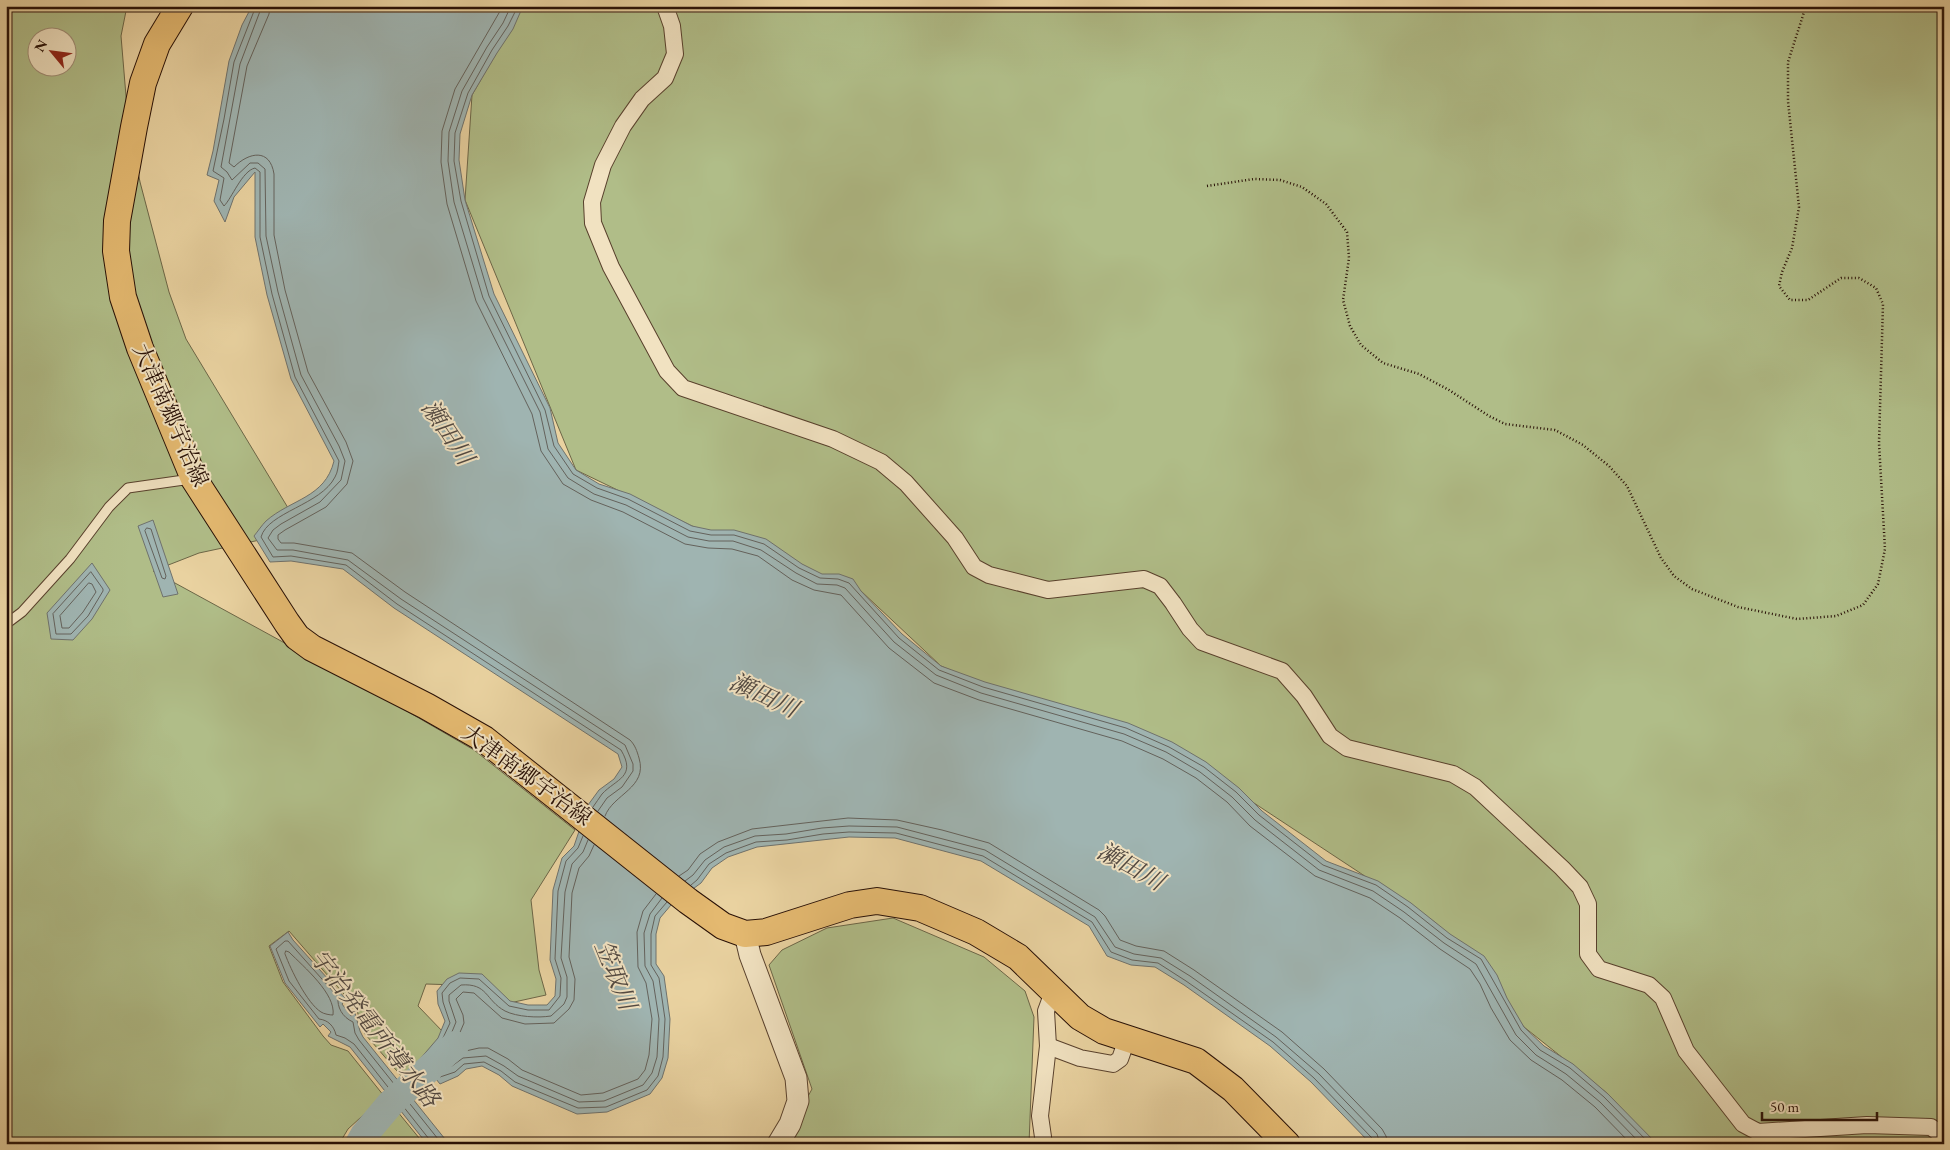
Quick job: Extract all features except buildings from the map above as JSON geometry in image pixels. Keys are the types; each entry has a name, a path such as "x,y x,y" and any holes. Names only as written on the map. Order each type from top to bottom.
{"main road":[{"name":"大津南郷宇治線","path":"180,6 157,44 143,83 117,221 116,252 123,297 140,348 194,479 216,510 277,610 297,637 312,648 426,706 484,739 562,799 688,901 723,926 744,934 766,932 850,905 877,901 920,908 976,932 1018,957 1080,1017 1104,1031 1196,1061 1233,1089 1287,1144"}],"street":[{"path":"665,6 672,26 675,54 665,78 642,99 623,126 603,165 592,202 593,224 611,267 667,371 683,388 833,439 881,462 906,483 955,538 974,567 989,575 1048,590 1144,580 1160,586 1174,603 1190,629 1202,642 1282,671 1304,696 1330,736 1347,748 1453,774 1475,787 1580,887 1588,904 1588,954 1599,968 1650,985 1663,998 1686,1052 1743,1124 1758,1132 1867,1125 1931,1127 1944,1136"},
{"path":"744,934 796,1078 798,1101 790,1124 778,1144"},
{"path":"1044,1144 1040,1116 1048,1046 1046,1011 1053,992"},
{"path":"1048,1046 1080,1058 1113,1064 1120,1058 1127,1038"}],"lane":[{"path":"6,624 22,612 70,559 109,507 128,488 194,479"}],"path":[{"path":"1208,186 1254,179 1280,180 1302,187 1326,204 1347,232 1349,258 1343,300 1350,326 1361,345 1383,363 1419,374 1488,416 1506,424 1555,430 1583,445 1608,466 1627,486 1661,558 1674,576 1692,589 1738,607 1796,619 1836,616 1863,605 1878,584 1885,549 1879,443 1884,304 1876,288 1860,278 1841,278 1808,300 1790,300 1780,286 1782,272 1792,248 1799,207 1788,101 1788,62 1806,6"}],"green space":[{"path":"6,6 127,6 121,36 128,120 140,182 169,292 186,339 302,531 199,553 153,571 367,688 474,750 575,830 531,900 539,970 546,995 496,1006 458,985 426,984 418,1006 444,1033 403,1078 365,1034 356,1008 289,931 269,946 283,982 323,1036 331,1045 348,1051 384,1096 348,1129 339,1144 6,1144"},
{"path":"523,6 1944,6 1944,1144 1648,1144 1608,1094 1524,1027 1436,923 1254,803 941,666 861,591 692,526 576,470 465,200 472,95"},
{"path":"893,918 984,957 1025,991 1034,1017 1029,1144 782,1144 812,1089 769,965 782,950 827,928"},
{"path":"397,1111 424,1144 374,1144 385,1122"}],"water":[{"name":"瀬田川","path":"252,6 523,6 513,29 472,95 460,134 459,160 465,200 494,294 550,408 558,443 576,470 599,484 630,494 692,526 711,530 734,530 766,539 802,564 822,574 839,574 853,579 861,591 902,634 941,666 985,682 1128,723 1172,742 1206,762 1239,788 1262,811 1326,861 1378,881 1411,903 1450,934 1484,956 1497,975 1507,998 1524,1027 1544,1046 1573,1064 1608,1094 1657,1144 1371,1144 1311,1082 1270,1046 1184,985 1155,967 1131,965 1107,956 1089,926 981,861 895,838 849,837 757,847 728,857 712,868 701,883 671,905 660,918 656,934 656,964 664,976 670,1019 668,1058 662,1078 650,1094 607,1112 577,1114 512,1086 499,1075 482,1066 466,1069 458,1076 440,1084 420,1059 438,1038 445,1021 438,1004 437,991 447,979 459,973 482,974 510,1001 528,1005 547,1005 555,996 556,979 550,960 553,890 562,858 574,846 588,805 599,790 614,779 622,767 618,754 394,608 343,569 291,561 270,562 254,536 266,521 306,497 323,483 330,473 334,461 291,379 267,295 255,237 255,172 234,197 225,222 214,201 219,180 207,175 229,61 242,25"},
{"path":"153,520 178,594 163,597 138,526"},
{"path":"92,563 110,590 92,619 73,640 51,639 47,613"},
{"name":"宇治発電所導水路","path":"288,932 346,999 342,1004 351,1016 355,1013 363,1037 449,1144 427,1144 350,1047 328,1036 331,1032 323,1024 320,1027 285,983 270,946"}],"waterway":[{"name":"笠取川","path":"359,1144 364,1135 391,1103 455,1045"}]}
